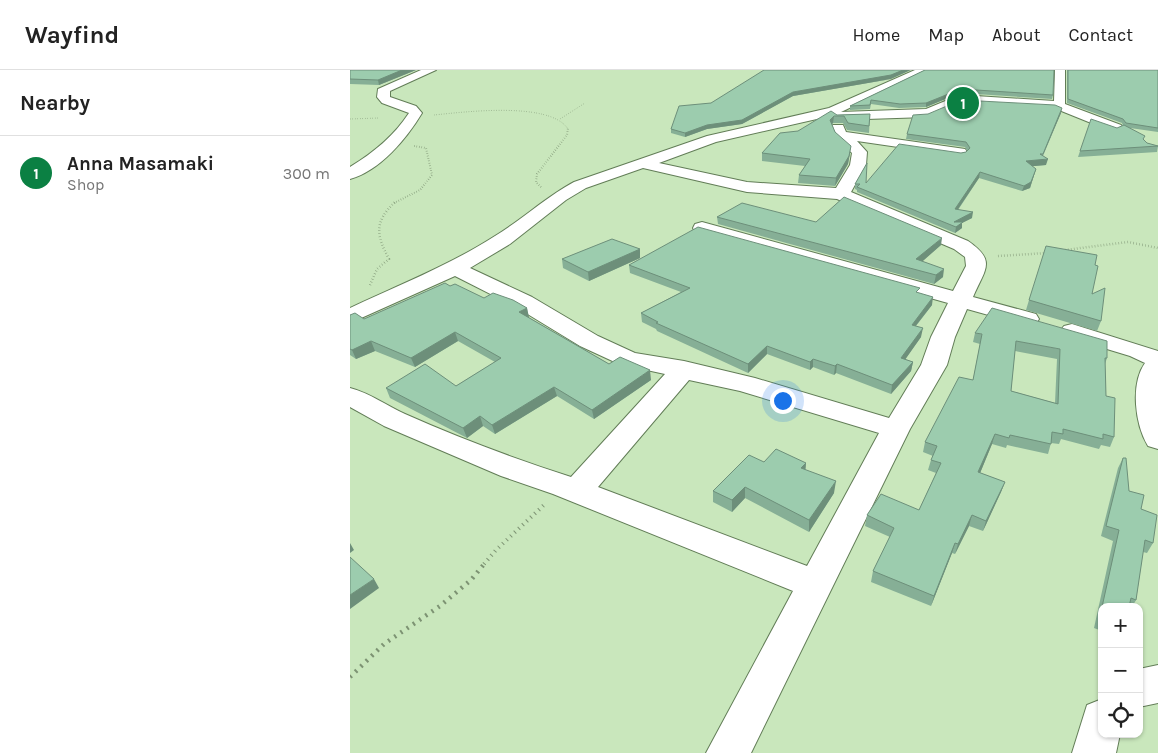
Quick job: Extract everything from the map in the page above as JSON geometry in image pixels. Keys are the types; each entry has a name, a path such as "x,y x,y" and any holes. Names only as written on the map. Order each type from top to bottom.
{"street":[{"path":"350,174 369,165 406,130 416,111 386,100 383,97 384,89 431,70"},
{"path":"834,113 924,70"},
{"path":"1056,105 1059,105 1061,99 1058,82 1060,70"},
{"path":"350,316 455,268 503,240 560,196 597,178 644,164 712,139 834,113 927,113 948,102 960,99 985,99 1056,105 1083,118 1116,128"},
{"path":"834,113 842,135 860,152 860,158 841,194"},
{"path":"842,135 960,152"},
{"path":"644,164 746,187 813,190 841,194 960,245 974,255 976,266 961,302 943,337 934,365 896,429 728,753"},
{"path":"702,228 961,302 1118,344 1158,360"},
{"path":"455,268 524,302 588,341 628,359 684,369 746,384 896,429"},
{"path":"1158,366 1154,369 1149,388 1151,416 1158,440"},
{"path":"570,488 684,369"},
{"path":"350,396 394,420 512,468 570,488 815,584"},
{"path":"1143,687 1158,684"},
{"path":"1094,753 1098,736"}],"path":[{"path":"560,119 585,103"},
{"path":"413,116 500,110 527,112 560,119 568,128 567,135 537,174 536,182 560,196"},
{"path":"383,302 369,283 377,269 389,259 378,240 383,213 398,199 420,190 432,175 428,164 426,148 411,146 386,148"},
{"path":"1060,251 1128,242 1158,248"},
{"path":"974,255 1022,256 1053,252"},
{"path":"350,677 384,644 440,606 471,580 496,550 570,488"}],"building":[{"path":"350,70 402,70 378,80 350,79"},
{"path":"764,70 903,70 891,75 793,92 742,120 707,125 685,133 671,129 679,106 711,103"},
{"path":"925,70 1054,70 1053,95 961,89 926,103 900,104 871,100 870,105 850,106"},
{"path":"1068,70 1158,70 1158,128 1126,123 1123,119 1068,99"},
{"path":"961,100 1055,105 1062,108 1043,154 1040,154 1048,159 1026,161 1036,169 1031,182 1024,186 980,172 955,209 973,212 954,222 963,222 956,227 857,187 860,184 855,184 867,163 866,183 899,144 961,153 966,152 970,148 966,142 907,134 913,115 928,114"},
{"path":"831,111 837,115 870,114 869,126 848,123 844,116 834,116 830,120 835,132 851,146 849,156 836,178 799,175 810,159 762,153 780,133 798,131"},
{"path":"1091,119 1117,128 1124,125 1145,136 1143,139 1147,143 1158,146 1080,151"},
{"path":"844,197 942,238 916,259 944,269 936,275 717,217 742,203 816,222"},
{"path":"698,227 920,288 916,292 933,297 912,325 923,328 901,358 913,362 892,385 837,364 835,366 813,359 810,362 767,346 748,364 656,323 658,322 641,313 690,288 629,265"},
{"path":"612,239 640,249 588,272 562,259"},
{"path":"1046,246 1097,255 1095,265 1098,266 1092,294 1105,288 1101,321 1029,300"},
{"path":"445,283 450,286 455,284 484,298 493,293 513,300 527,308 519,312 609,364 620,357 650,370 592,410 554,387 492,425 480,416 463,428 386,388 425,364 456,386 501,358 455,332 411,358 371,341 352,350 350,349 350,315 355,313 364,319"},
{"path":"992,308 1107,341 1107,358 1105,358 1106,396 1115,398 1114,437 1103,434 1103,439 1063,429 1063,434 1052,432 1051,444 1010,435 1009,438 995,434 978,472 1005,482 986,521 972,515 958,544 955,543 934,596 873,571 894,528 867,515 881,494 919,510 941,463 931,460 937,446 925,442 959,377 973,380 982,334 975,333","holes":["1016,341 1060,349 1058,404 1011,391"]},
{"path":"776,449 806,463 801,468 836,481 809,520 745,487 732,500 713,491 749,455 764,462"},
{"path":"1123,458 1126,458 1129,491 1144,495 1141,509 1157,515 1153,543 1145,540 1136,600 1131,598 1130,603 1103,603 1119,530 1106,526"},
{"path":"350,557 374,579 350,595"}],"place":[{"name":"Anna Masamaki","path":"963,103"}]}
